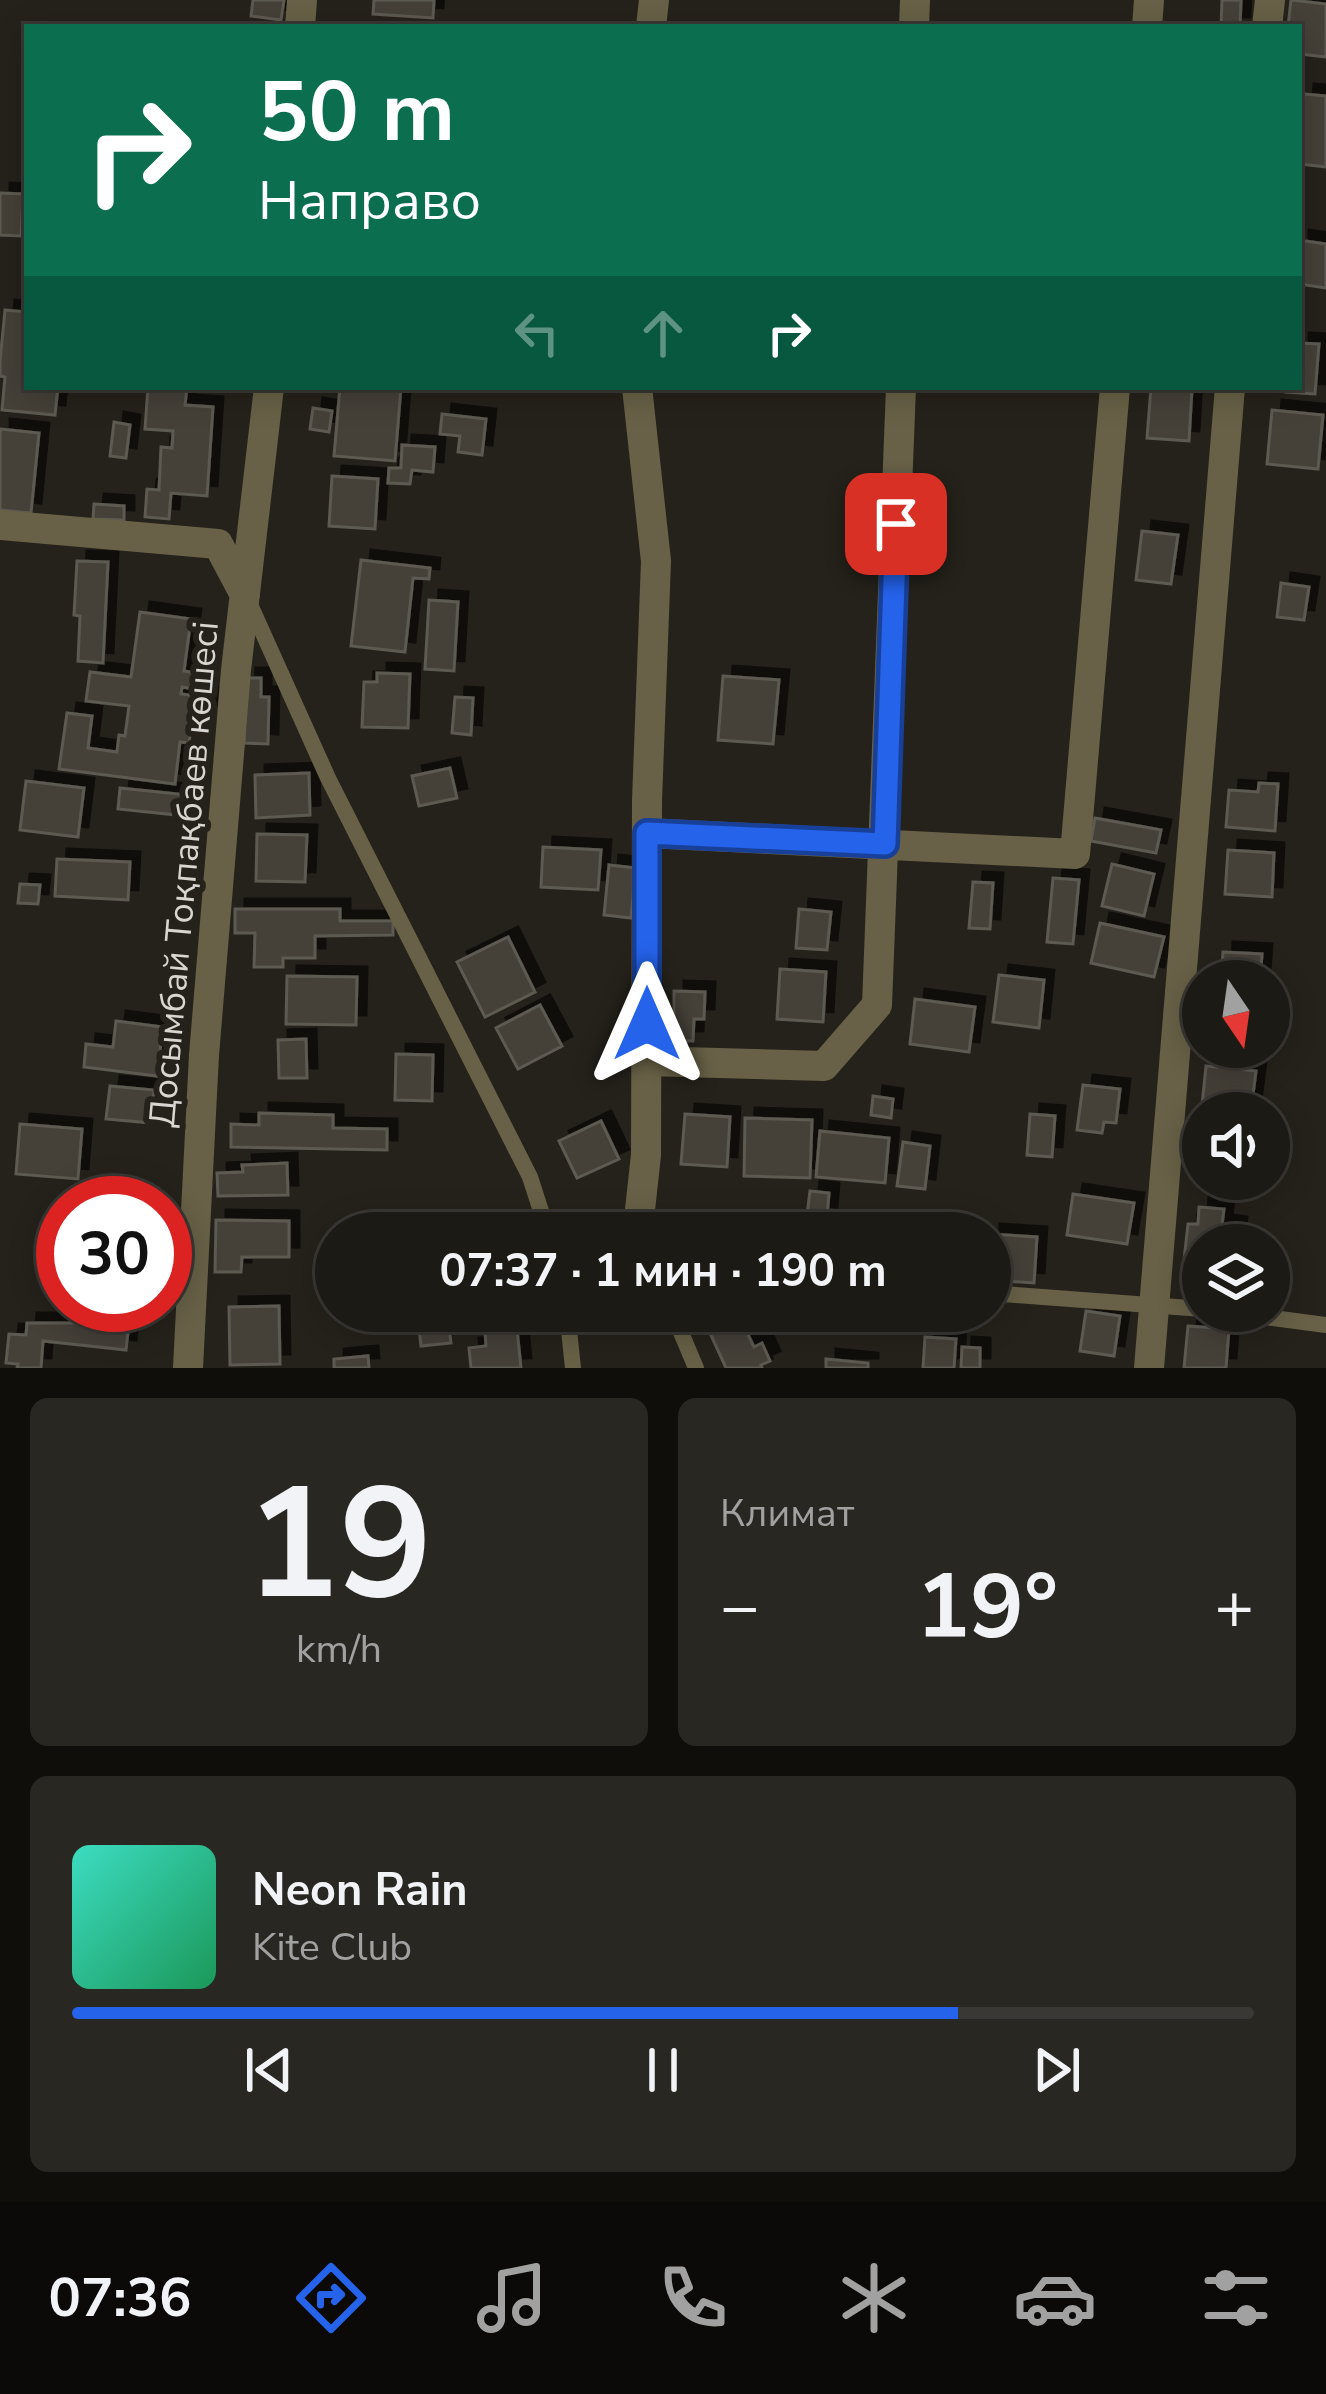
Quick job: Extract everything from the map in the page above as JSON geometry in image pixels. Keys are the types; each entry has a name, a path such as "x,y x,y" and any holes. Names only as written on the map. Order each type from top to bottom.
{"street":[{"name":"Досымбай Тоқпақбаев көшесі","path":"188,1368 204,1055 245,595 269,390"},
{"path":"637,390 656,561 647,833 646,1155 640,1212"},
{"path":"646,1061 824,1066 877,1005 901,390"},
{"path":"647,833 1075,854 1115,390"},
{"path":"1148,1368 1230,390"},
{"path":"0,525 218,544 253,534"},
{"path":"218,544 245,595"}],"lane":[{"path":"245,595 328,778 530,1177 541,1212"},
{"path":"1011,1294 1182,1306"},
{"path":"1290,1320 1326,1325"},
{"path":"569,1332 573,1368"},
{"path":"681,1332 696,1368"}],"building":[{"path":"253,0 284,0 281,20 251,16"},
{"path":"374,0 434,0 433,18 373,14"},
{"path":"1222,0 1241,0 1240,24 1221,24"},
{"path":"1291,0 1326,4 1326,57 1302,54 1302,24 1288,24"},
{"path":"1304,94 1326,96 1326,167 1302,164"},
{"path":"0,193 23,194 21,236 0,235"},
{"path":"1302,240 1326,244 1326,288 1302,284"},
{"path":"5,310 24,312 24,390 58,390 55,415 2,410 5,377 0,376"},
{"path":"1302,343 1319,344 1315,394 1286,392 1302,390"},
{"path":"148,390 187,390 185,405 213,407 207,496 171,493 169,519 145,517 147,489 159,490 161,447 172,448 173,431 145,429"},
{"path":"340,390 401,390 395,461 334,456"},
{"path":"1151,390 1192,390 1189,441 1147,438"},
{"path":"313,408 332,411 329,432 310,429"},
{"path":"1272,410 1323,415 1318,469 1267,464"},
{"path":"442,414 486,419 482,455 458,452 460,436 440,434"},
{"path":"114,422 130,425 126,458 110,456"},
{"path":"0,429 39,433 31,513 0,510"},
{"path":"402,445 435,447 433,472 412,470 410,484 388,483 389,468 401,468"},
{"path":"332,476 378,479 375,529 329,526"},
{"path":"94,504 124,506 124,520 93,519"},
{"path":"1142,531 1178,535 1171,584 1136,580"},
{"path":"361,560 430,568 429,579 413,578 405,652 351,646"},
{"path":"77,561 108,562 103,663 78,661"},
{"path":"1281,583 1309,587 1304,620 1277,617"},
{"path":"429,600 458,602 454,671 425,669"},
{"path":"140,612 191,619 184,671 196,673 194,689 182,687 181,694 208,697 206,716 193,714 189,743 180,742 175,784 59,769 67,713 92,716 88,748 117,752 119,735 125,736 129,706 86,701 90,672 131,677"},
{"path":"377,673 410,674 408,728 362,727 364,682 377,682"},
{"path":"723,676 779,680 773,744 718,740"},
{"path":"246,678 261,678 261,697 269,697 268,744 244,743"},
{"path":"455,697 473,698 471,735 452,733"},
{"path":"450,768 457,798 419,806 412,776"},
{"path":"309,773 310,815 256,818 255,775"},
{"path":"26,781 84,788 78,837 20,830"},
{"path":"1259,783 1278,784 1275,831 1226,827 1229,790 1258,792"},
{"path":"120,788 188,795 186,816 118,809"},
{"path":"1095,818 1161,830 1156,853 1091,841"},
{"path":"257,834 307,835 305,882 256,881"},
{"path":"543,847 601,850 598,890 541,887"},
{"path":"1228,850 1274,853 1272,897 1225,894"},
{"path":"57,859 130,862 128,900 55,896"},
{"path":"1112,864 1154,874 1144,916 1102,906"},
{"path":"609,865 636,868 631,918 604,915"},
{"path":"1053,878 1079,880 1073,944 1047,942"},
{"path":"973,882 993,883 990,929 969,928"},
{"path":"20,884 40,885 38,904 18,903"},
{"path":"235,909 340,909 340,921 393,921 393,935 315,936 315,958 283,958 283,967 254,967 255,933 235,933"},
{"path":"799,909 831,912 827,950 796,948"},
{"path":"1100,923 1164,937 1154,977 1091,963"},
{"path":"508,937 535,992 485,1017 457,962"},
{"path":"1223,952 1262,954 1262,960 1222,960"},
{"path":"780,969 826,972 823,1022 777,1019"},
{"path":"999,975 1044,980 1039,1028 993,1022"},
{"path":"287,976 357,977 356,1025 286,1024"},
{"path":"674,991 705,992 704,1019 694,1019 693,1041 674,1041"},
{"path":"915,999 975,1007 969,1052 910,1044"},
{"path":"540,1005 562,1046 518,1069 496,1028"},
{"path":"116,1021 163,1027 157,1076 84,1067 86,1044 113,1047"},
{"path":"306,1039 307,1078 279,1078 278,1040"},
{"path":"396,1054 433,1055 432,1101 395,1100"},
{"path":"1206,1068 1256,1071 1253,1092 1203,1092"},
{"path":"1083,1085 1120,1089 1116,1123 1104,1122 1102,1133 1077,1130"},
{"path":"110,1086 154,1090 151,1123 106,1119"},
{"path":"873,1096 893,1099 891,1118 871,1115"},
{"path":"259,1113 333,1115 333,1128 387,1129 387,1150 231,1147 231,1124 259,1125"},
{"path":"685,1114 730,1117 727,1167 681,1164"},
{"path":"1030,1114 1055,1116 1052,1157 1027,1155"},
{"path":"745,1118 812,1120 810,1178 744,1176"},
{"path":"601,1121 619,1159 577,1178 559,1141"},
{"path":"20,1124 82,1129 78,1176 16,1174"},
{"path":"820,1131 889,1138 885,1183 816,1177"},
{"path":"903,1142 930,1146 925,1189 897,1186"},
{"path":"287,1163 288,1195 218,1196 217,1173 243,1172 242,1165"},
{"path":"810,1191 829,1193 827,1212 807,1212"},
{"path":"1073,1194 1134,1203 1127,1244 1067,1235"},
{"path":"1199,1207 1224,1209 1222,1224 1198,1224"},
{"path":"216,1220 289,1221 289,1257 242,1257 241,1272 215,1272"},
{"path":"1011,1235 1037,1237 1034,1283 1011,1281"},
{"path":"279,1306 280,1364 230,1365 229,1307"},
{"path":"1086,1311 1120,1316 1114,1356 1080,1351"},
{"path":"27,1323 36,1323 36,1332 128,1332 126,1350 43,1341 41,1368 17,1368 18,1364 6,1363 9,1334 26,1335"},
{"path":"419,1332 450,1332 451,1343 421,1346"},
{"path":"485,1332 517,1332 521,1368 471,1368 469,1348 486,1346"},
{"path":"709,1332 747,1332 754,1347 762,1343 770,1361 762,1368 726,1368"},
{"path":"1187,1332 1229,1332 1226,1368 1184,1368"},
{"path":"925,1337 956,1339 954,1368 923,1368"},
{"path":"962,1347 980,1348 980,1368 961,1368"},
{"path":"368,1356 369,1368 334,1368 334,1359"},
{"path":"826,1359 868,1363 868,1368 826,1368"}],"route":[{"path":"647,1024 647,833 885,844 896,524"}]}
